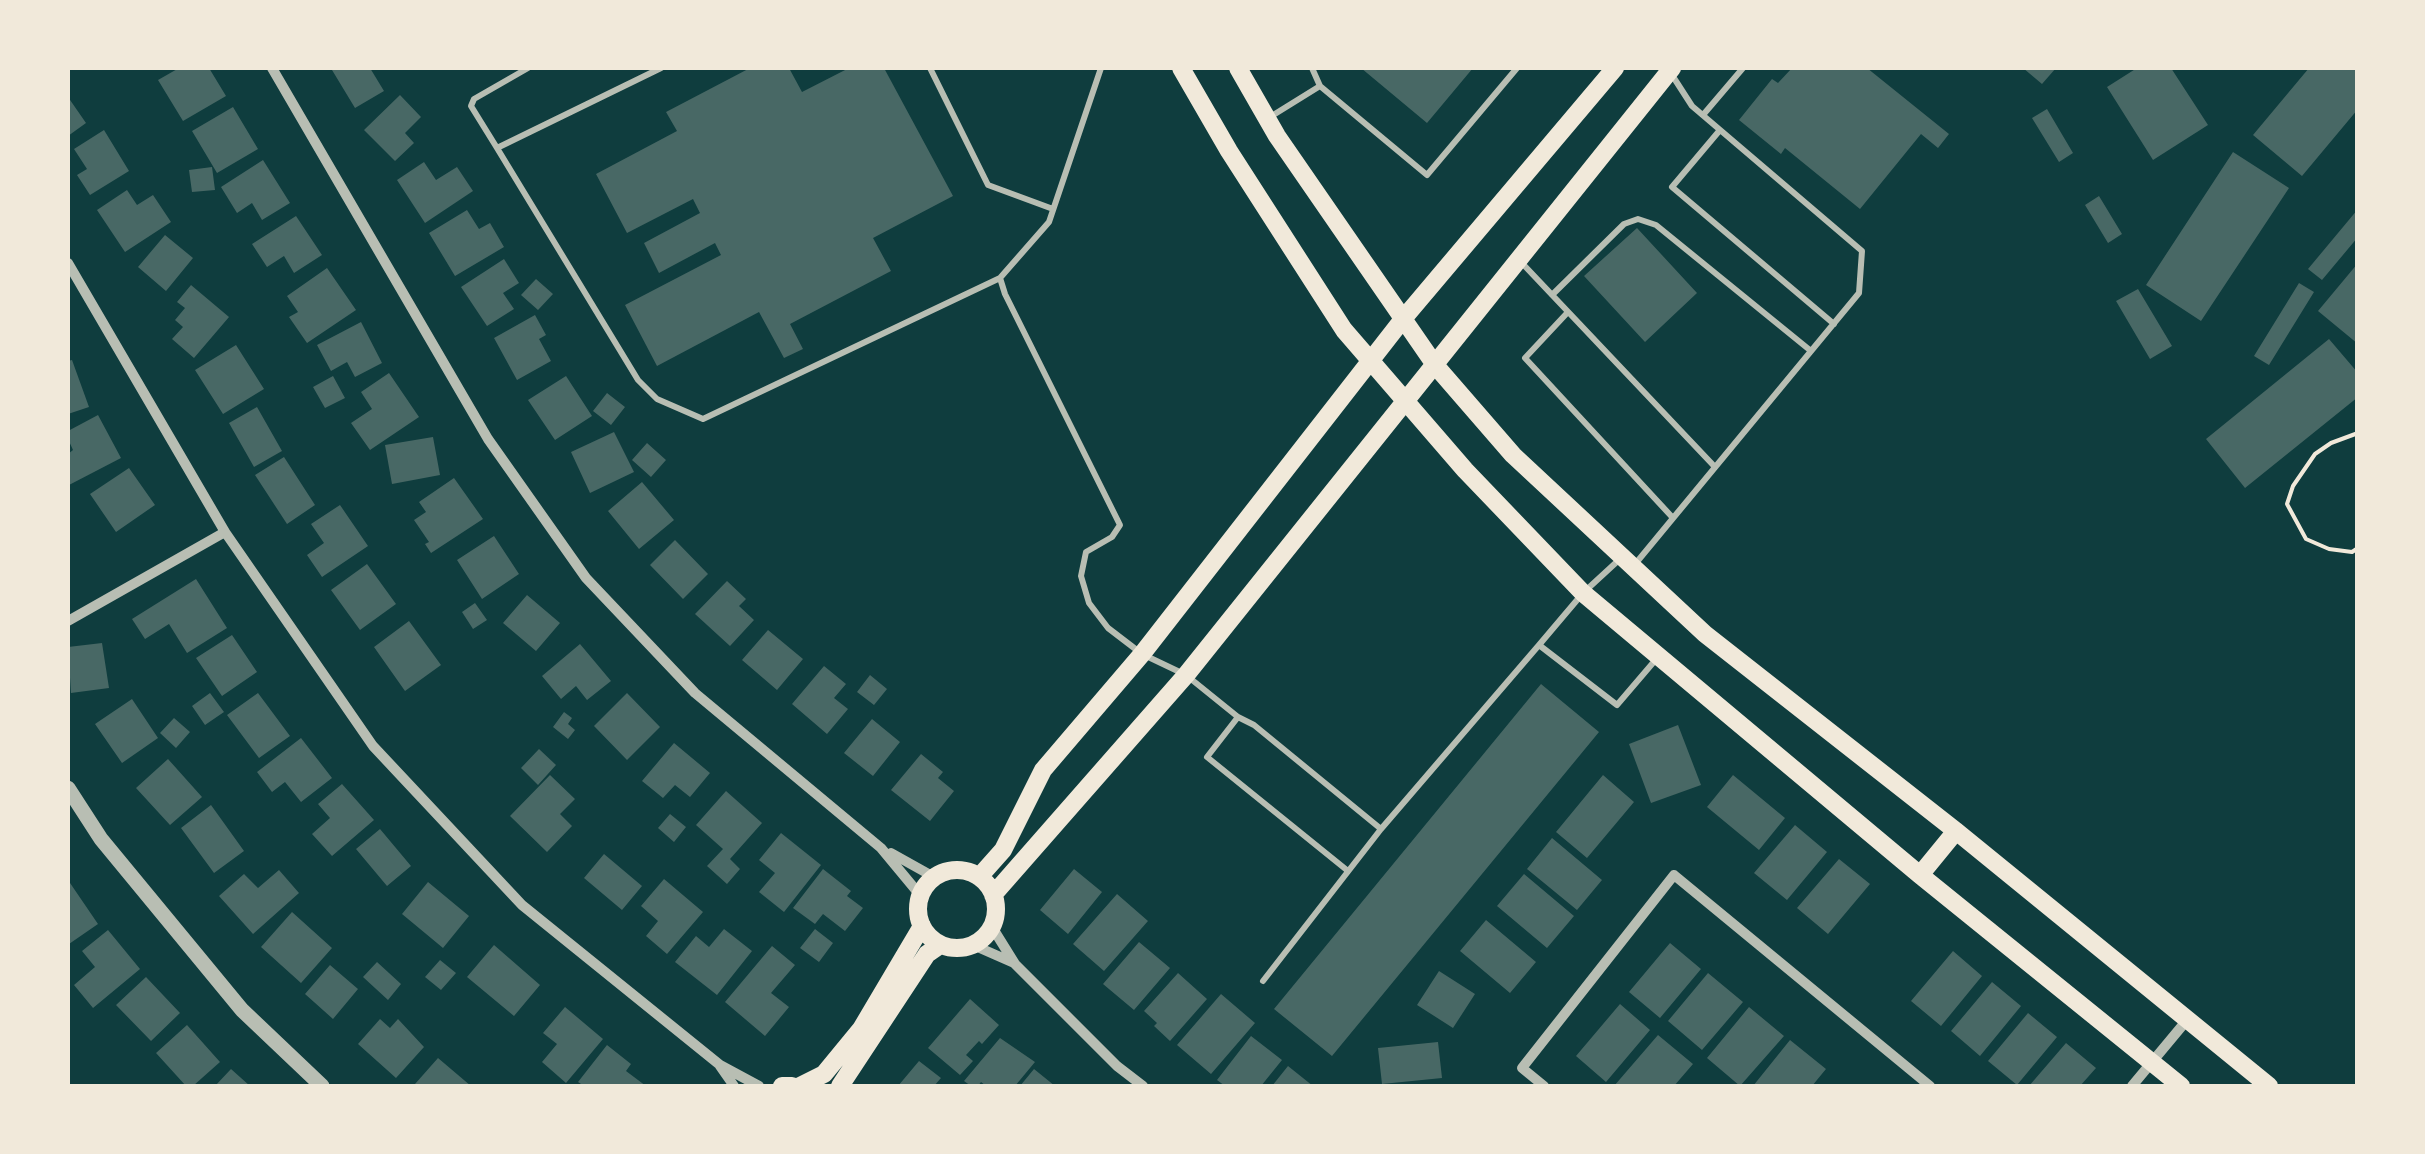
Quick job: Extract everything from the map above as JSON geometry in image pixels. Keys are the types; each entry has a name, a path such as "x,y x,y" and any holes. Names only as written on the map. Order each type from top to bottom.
{"main road":[{"path":"1181,68 1229,151 1344,330 1465,470 1583,593 2182,1086"},
{"path":"1238,68 1267,119 1435,364 1514,455 1704,634 1956,831 2269,1086"},
{"path":"979,877 1004,850 1044,770 1142,654 1403,319 1615,68"},
{"path":"993,894 1186,675 1669,69"},
{"path":"1920,874 1956,831"},
{"path":"956,870 979,877 993,894 992,927 973,945 940,945 918,916 920,895 934,877 956,870"},
{"path":"800,1086 824,1074 861,1030 922,926"},
{"path":"840,1086 927,954 940,945"},
{"path":"782,1086 792,1086"}],"street":[{"path":"272,68 488,439 586,578 695,693 881,848 920,895"},
{"path":"68,263 225,532 373,746 522,905 720,1065 759,1086"},
{"path":"68,621 225,532"},
{"path":"68,788 101,838 242,1010 322,1086"},
{"path":"881,848 934,877"},
{"path":"1544,1086 1522,1068 1674,875 1930,1086"},
{"path":"992,927 1015,964 1117,1066 1143,1086"},
{"path":"973,945 1015,964"},
{"path":"2132,1086 2187,1020"},
{"path":"720,1065 734,1086"}],"lane":[{"path":"528,68 474,99 471,106 638,380 657,398 704,419 1000,278 1049,222 1101,68"},
{"path":"497,148 661,68"},
{"path":"930,68 988,185 1053,209"},
{"path":"1312,68 1320,86 1427,176 1517,68"},
{"path":"1703,116 1743,68"},
{"path":"1263,981 1381,829 1583,593 1626,563 1673,518 1859,294 1862,251 1692,106 1669,69"},
{"path":"1267,119 1320,86"},
{"path":"1720,130 1672,187 1834,324"},
{"path":"1552,296 1624,224 1638,218 1656,225 1811,351"},
{"path":"1518,260 1715,467"},
{"path":"1000,278 1120,525 1112,537 1086,552 1081,576 1089,603 1108,628 1142,654 1186,675 1238,718 1254,725 1381,829"},
{"path":"1568,312 1525,358 1673,518"},
{"path":"1539,645 1617,705 1659,656"},
{"path":"1238,718 1207,757 1348,871"}],"path":[{"path":"2358,433 2315,454 2293,486 2287,504 2306,540 2329,549 2352,552 2358,548"}],"building":[{"path":"179,68 209,68 226,96 183,121 158,80"},
{"path":"370,68 384,91 355,108 332,70"},
{"path":"750,68 789,68 802,92 849,68 884,68 953,196 873,238 891,271 790,324 803,349 784,358 759,312 657,366 625,305 721,255 715,243 659,273 644,243 700,213 693,199 627,233 596,174 677,131 666,112"},
{"path":"1361,68 1473,68 1427,123"},
{"path":"1792,68 1867,68 1949,134 1938,148 1921,134 1860,209 1785,148 1781,154 1739,120 1772,79 1778,83"},
{"path":"2023,68 2056,68 2042,84"},
{"path":"2137,68 2171,68 2208,125 2153,160 2107,87"},
{"path":"2309,68 2358,68 2358,109 2302,176 2253,135"},
{"path":"400,95 421,117 405,133 414,143 395,161 364,130"},
{"path":"68,97 86,123 68,136"},
{"path":"233,107 258,149 217,173 192,131"},
{"path":"2047,109 2073,153 2059,162 2032,118"},
{"path":"104,130 129,171 90,195 77,175 87,169 74,149"},
{"path":"2233,152 2289,188 2201,321 2146,285"},
{"path":"263,160 290,203 262,220 252,203 237,213 221,187"},
{"path":"424,162 436,180 457,167 473,191 425,223 397,180"},
{"path":"212,167 215,190 192,192 189,170"},
{"path":"127,190 137,205 153,195 171,222 125,252 97,210"},
{"path":"2099,196 2122,234 2108,243 2085,205"},
{"path":"2358,209 2358,237 2322,280 2308,269"},
{"path":"467,210 479,229 490,223 504,247 455,276 429,233"},
{"path":"296,216 322,255 294,273 284,256 267,267 252,244"},
{"path":"1637,228 1697,293 1645,342 1584,276"},
{"path":"165,235 193,258 166,291 138,267"},
{"path":"504,259 519,283 503,293 514,309 487,326 461,287"},
{"path":"2358,263 2358,344 2318,311"},
{"path":"327,268 356,310 307,343 289,317 298,312 287,296"},
{"path":"536,279 553,294 538,310 521,295"},
{"path":"2299,283 2314,292 2269,365 2254,356"},
{"path":"191,285 229,317 194,358 172,339 183,327 175,320 185,308 177,302"},
{"path":"2138,289 2172,346 2150,359 2116,301"},
{"path":"535,315 546,335 539,339 551,361 517,380 494,338"},
{"path":"361,322 382,363 355,377 347,362 331,371 317,345"},
{"path":"2329,339 2358,373 2358,397 2245,488 2206,439"},
{"path":"236,345 264,389 223,414 195,370"},
{"path":"72,360 89,407 68,414 68,361"},
{"path":"389,373 419,417 370,450 351,423 372,409 361,392"},
{"path":"333,376 345,398 325,408 313,387"},
{"path":"566,376 592,416 555,440 528,400"},
{"path":"607,393 625,407 611,425 593,411"},
{"path":"257,407 282,451 254,467 229,423"},
{"path":"98,415 121,458 69,485 68,454 73,450 68,431"},
{"path":"614,432 634,472 590,493 571,452"},
{"path":"433,437 440,475 392,484 385,445"},
{"path":"647,443 666,460 651,477 632,460"},
{"path":"284,457 315,505 287,524 255,475"},
{"path":"129,468 155,505 116,532 90,494"},
{"path":"454,478 483,519 431,553 425,544 429,542 414,520 426,512 419,502"},
{"path":"642,482 674,520 639,549 608,511"},
{"path":"340,505 368,546 322,577 307,555 324,543 311,524"},
{"path":"494,536 519,574 482,599 457,560"},
{"path":"675,540 708,574 683,599 650,565"},
{"path":"367,564 396,604 360,630 331,590"},
{"path":"196,579 227,628 187,653 169,624 145,639 132,619"},
{"path":"727,581 746,599 739,606 754,620 730,646 695,614"},
{"path":"527,595 560,623 536,651 503,623"},
{"path":"475,603 487,620 473,629 462,612"},
{"path":"409,621 441,665 405,691 374,647"},
{"path":"768,630 803,659 777,690 742,660"},
{"path":"232,635 257,672 222,696 196,658"},
{"path":"102,643 109,688 71,693 68,647"},
{"path":"580,644 611,681 587,700 576,686 561,699 542,676"},
{"path":"824,666 846,684 834,698 848,709 827,734 792,704"},
{"path":"870,675 887,689 874,705 857,692"},
{"path":"1541,684 1599,732 1332,1056 1274,1009"},
{"path":"210,693 224,712 205,725 192,706"},
{"path":"258,693 290,736 259,758 227,715"},
{"path":"627,693 660,727 627,760 594,726"},
{"path":"132,699 158,738 122,763 95,724"},
{"path":"564,712 572,718 568,724 575,730 568,739 553,727"},
{"path":"174,718 190,732 176,748 160,733"},
{"path":"872,719 900,742 873,776 844,753"},
{"path":"1678,725 1701,785 1651,803 1629,744"},
{"path":"301,738 332,778 301,802 285,782 272,792 257,772"},
{"path":"674,743 710,773 690,797 675,785 663,798 642,781"},
{"path":"539,749 556,765 538,785 521,768"},
{"path":"921,754 943,772 938,778 954,791 930,821 891,790"},
{"path":"168,759 202,797 170,825 136,788"},
{"path":"550,775 575,799 560,814 572,826 547,852 510,816"},
{"path":"1603,775 1634,802 1587,858 1556,832"},
{"path":"1733,775 1785,818 1759,850 1707,807"},
{"path":"342,784 374,820 332,856 312,834 330,818 318,804"},
{"path":"726,791 762,823 730,859 740,869 727,884 707,866 723,849 696,825"},
{"path":"211,805 244,851 214,873 181,828"},
{"path":"670,814 686,827 674,842 658,828"},
{"path":"1795,825 1827,852 1787,900 1754,873"},
{"path":"380,829 411,866 387,886 356,849"},
{"path":"781,833 821,865 784,912 759,892 775,873 759,860"},
{"path":"1552,838 1602,880 1577,910 1527,869"},
{"path":"604,854 642,886 622,910 584,878"},
{"path":"1839,859 1870,884 1828,934 1797,908"},
{"path":"823,869 851,891 847,896 863,908 845,931 823,914 815,924 793,908"},
{"path":"1074,869 1102,892 1068,934 1040,910"},
{"path":"279,870 299,893 253,934 219,896 244,874 258,888"},
{"path":"1524,874 1574,916 1547,948 1497,906"},
{"path":"664,879 703,912 667,954 646,936 658,921 641,906"},
{"path":"68,880 98,924 69,944 68,941"},
{"path":"428,882 469,916 443,948 402,914"},
{"path":"1117,894 1148,921 1104,971 1073,944"},
{"path":"292,912 332,948 301,983 261,947"},
{"path":"1486,920 1536,962 1510,993 1460,951"},
{"path":"724,929 752,951 717,995 675,962 696,936 709,947"},
{"path":"815,929 833,943 819,962 800,948"},
{"path":"108,930 140,969 93,1008 74,985 95,967 82,951"},
{"path":"1139,942 1170,968 1134,1010 1103,984"},
{"path":"1670,943 1701,969 1660,1018 1629,992"},
{"path":"494,945 540,985 514,1016 467,977"},
{"path":"772,946 795,965 771,993 789,1007 765,1036 725,1002"},
{"path":"1953,951 1982,976 1941,1026 1911,1001"},
{"path":"440,960 456,973 441,990 425,977"},
{"path":"377,962 401,984 388,1000 363,977"},
{"path":"330,965 358,989 333,1019 305,994"},
{"path":"1439,971 1475,994 1453,1028 1417,1005"},
{"path":"1178,973 1207,999 1170,1041 1144,1011"},
{"path":"1708,973 1743,1002 1702,1050 1668,1021"},
{"path":"146,977 180,1013 151,1041 116,1005"},
{"path":"1992,982 2021,1006 1980,1056 1951,1031"},
{"path":"1221,994 1255,1023 1211,1074 1177,1045"},
{"path":"970,999 999,1025 966,1055 973,1061 960,1075 928,1048"},
{"path":"1620,1004 1650,1030 1606,1082 1576,1056"},
{"path":"565,1007 603,1039 566,1083 542,1062 557,1044 543,1033"},
{"path":"1749,1007 1784,1036 1740,1086 1707,1058"},
{"path":"2028,1013 2057,1037 2017,1085 1988,1061"},
{"path":"380,1019 390,1028 398,1019 424,1047 396,1078 358,1044"},
{"path":"187,1025 220,1062 193,1086 186,1086 156,1053"},
{"path":"1658,1035 1693,1064 1674,1086 1614,1086"},
{"path":"1251,1036 1282,1060 1261,1086 1225,1086 1217,1080"},
{"path":"1000,1038 1035,1062 1015,1086 986,1086 981,1082 971,1086 964,1081"},
{"path":"1790,1040 1826,1069 1812,1086 1753,1086"},
{"path":"1438,1042 1442,1078 1382,1084 1378,1048"},
{"path":"2066,1043 2096,1068 2080,1086 2029,1086"},
{"path":"607,1045 631,1064 626,1071 646,1086 584,1086 578,1082"},
{"path":"438,1058 471,1086 415,1084"},
{"path":"919,1061 941,1078 934,1086 898,1086"},
{"path":"1288,1066 1313,1086 1272,1086"},
{"path":"231,1069 250,1086 215,1086"},
{"path":"1034,1069 1055,1086 1020,1086"}]}
